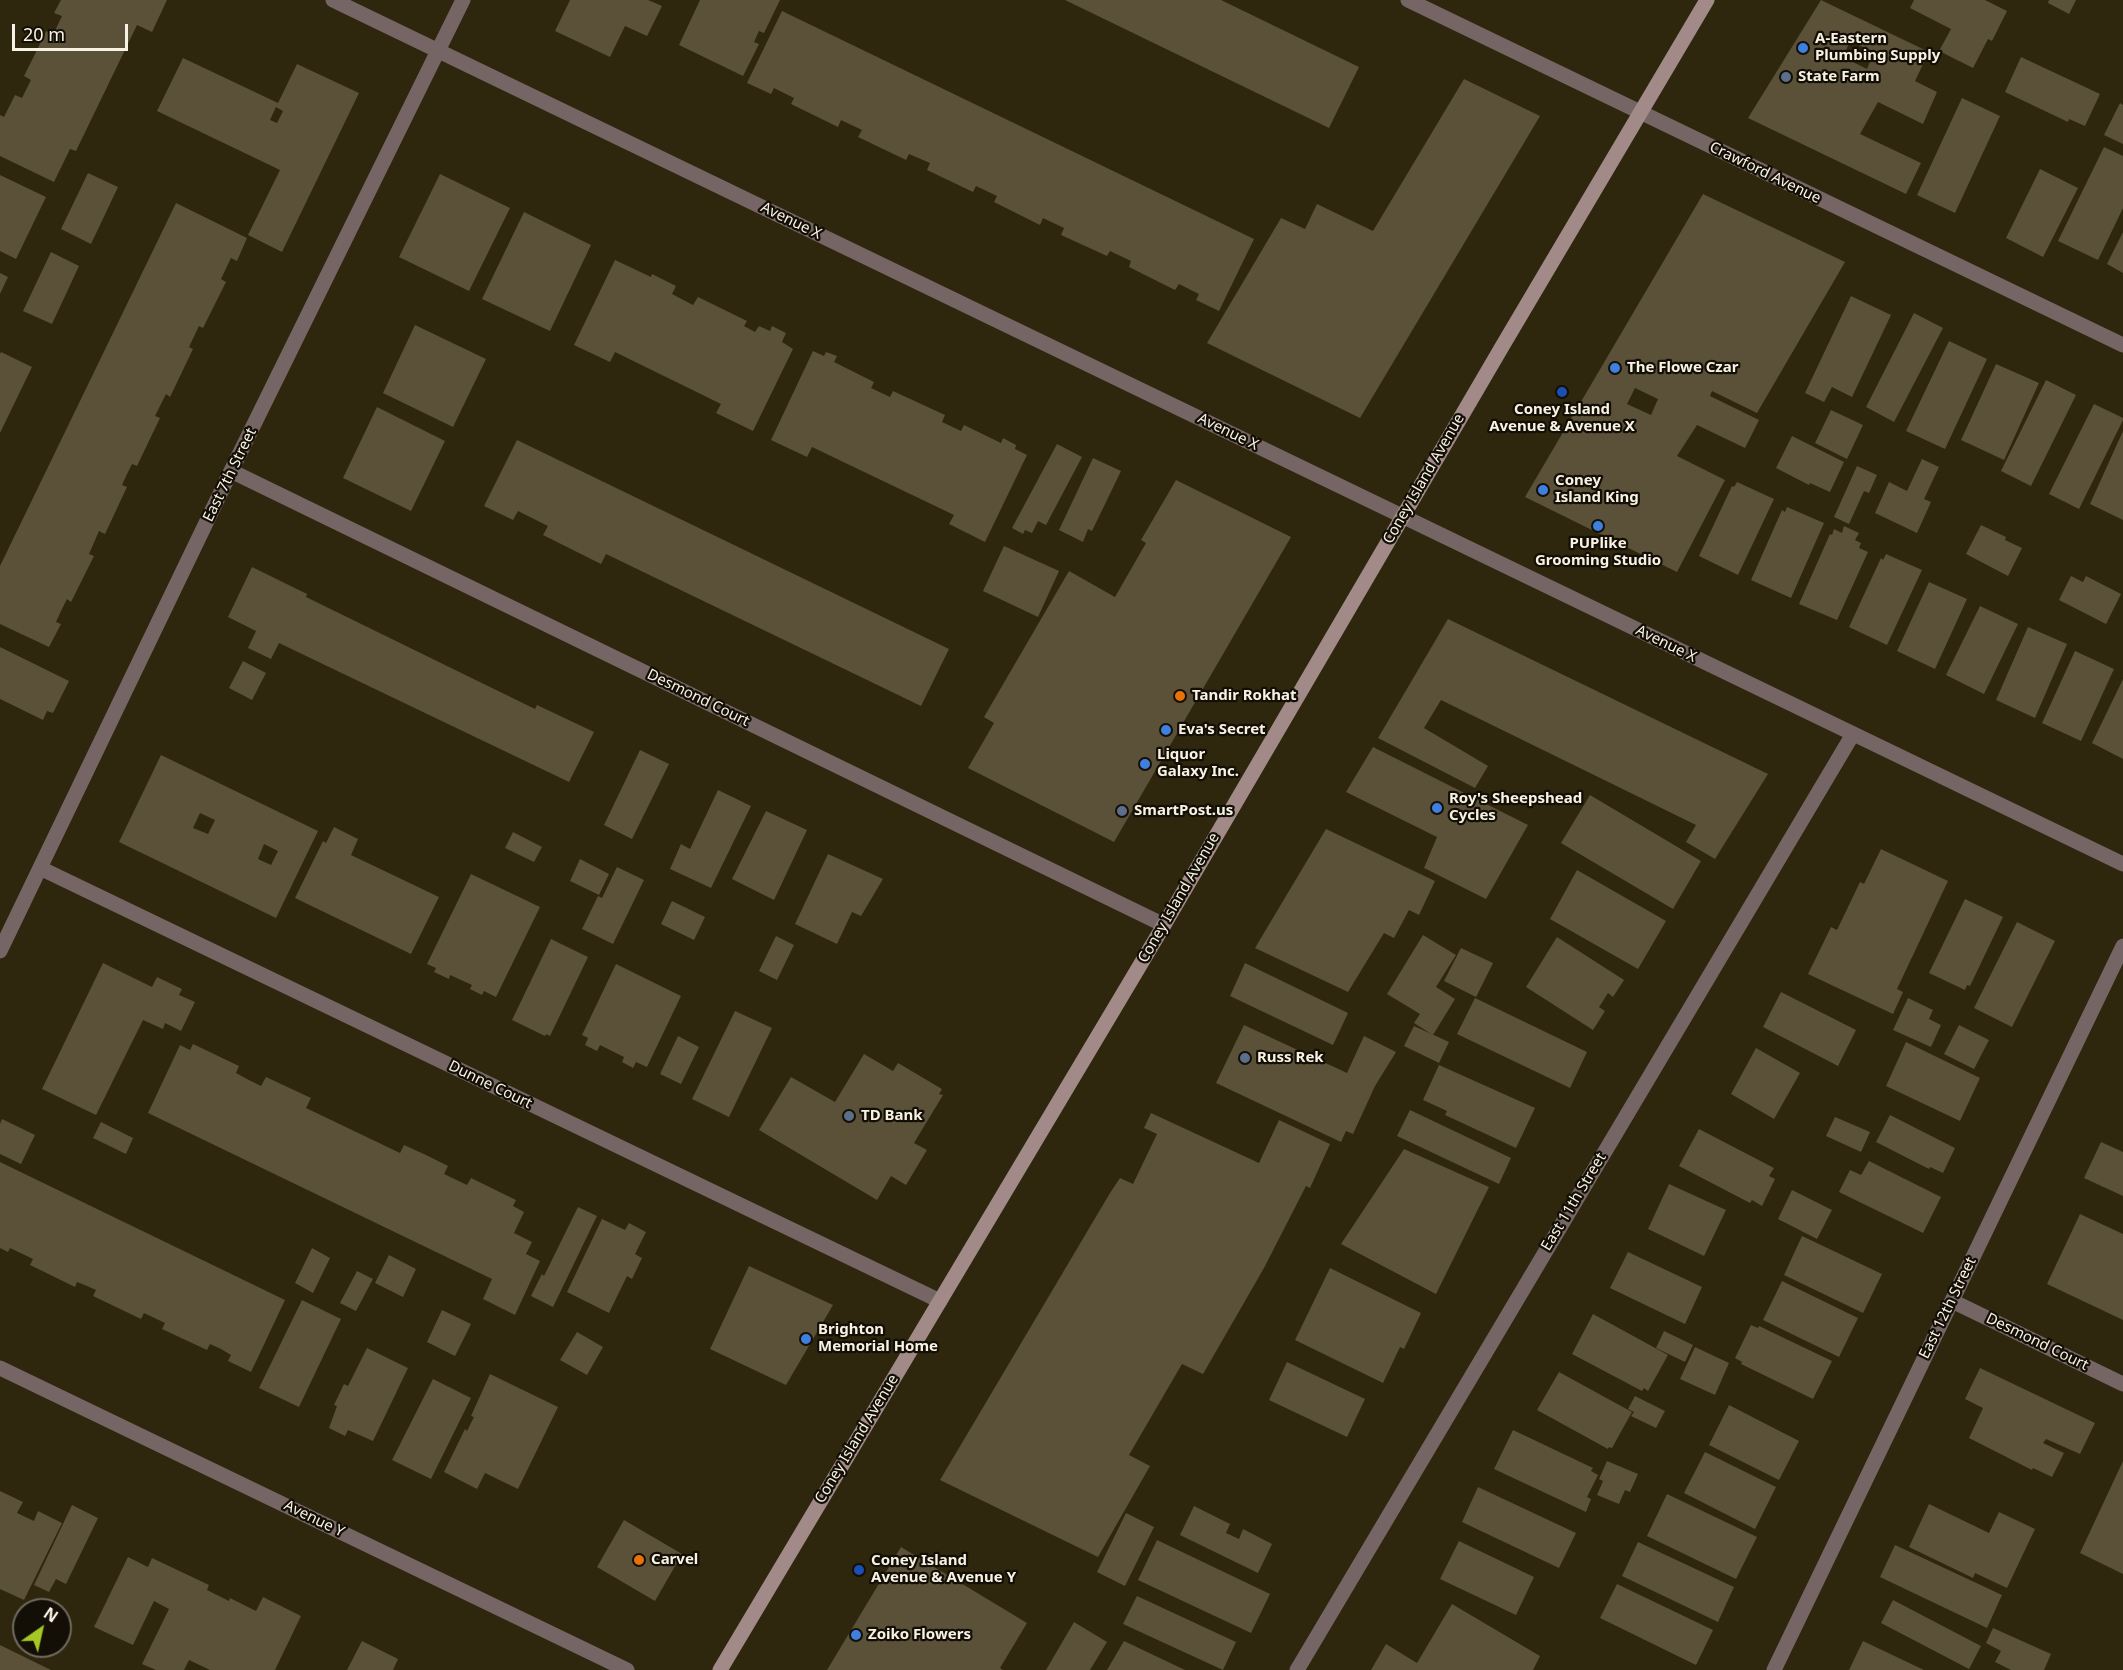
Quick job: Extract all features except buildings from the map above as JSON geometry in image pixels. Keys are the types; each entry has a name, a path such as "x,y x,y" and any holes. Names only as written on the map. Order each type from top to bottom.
{"main road":[{"name":"Coney Island Avenue","path":"720,1670 1164,925 1402,516 1707,0"}],"street":[{"name":"Avenue X","path":"333,0 2123,864"},
{"name":"East 7th Street","path":"0,951 231,471 463,0"},
{"name":"Crawford Avenue","path":"1408,0 2123,345"},
{"name":"Desmond Court","path":"231,471 1164,925"},
{"name":"East 11th Street","path":"1297,1670 1852,734"},
{"name":"Dunne Court","path":"40,868 940,1301"},
{"name":"East 12th Street","path":"1774,1670 2123,946"},
{"name":"Desmond Court","path":"1952,1300 2123,1384"},
{"name":"Avenue Y","path":"0,1368 627,1670"}],"place":[{"name":"A-Eastern Plumbing Supply","path":"1803,48"},
{"name":"State Farm","path":"1786,77"},
{"name":"The Flowe Czar","path":"1615,368"},
{"name":"Coney Island Avenue & Avenue X","path":"1562,392"},
{"name":"Coney Island King","path":"1543,490"},
{"name":"PUPlike Grooming Studio","path":"1598,526"},
{"name":"Tandir Rokhat","path":"1180,696"},
{"name":"Eva's Secret","path":"1166,730"},
{"name":"Liquor Galaxy Inc.","path":"1145,764"},
{"name":"Roy's Sheepshead Cycles","path":"1437,808"},
{"name":"SmartPost.us","path":"1122,811"},
{"name":"Russ Rek","path":"1245,1058"},
{"name":"TD Bank","path":"849,1116"},
{"name":"Brighton Memorial Home","path":"806,1339"},
{"name":"Carvel","path":"639,1560"},
{"name":"Coney Island Avenue & Avenue Y","path":"859,1570"},
{"name":"Zoiko Flowers","path":"856,1635"}]}
